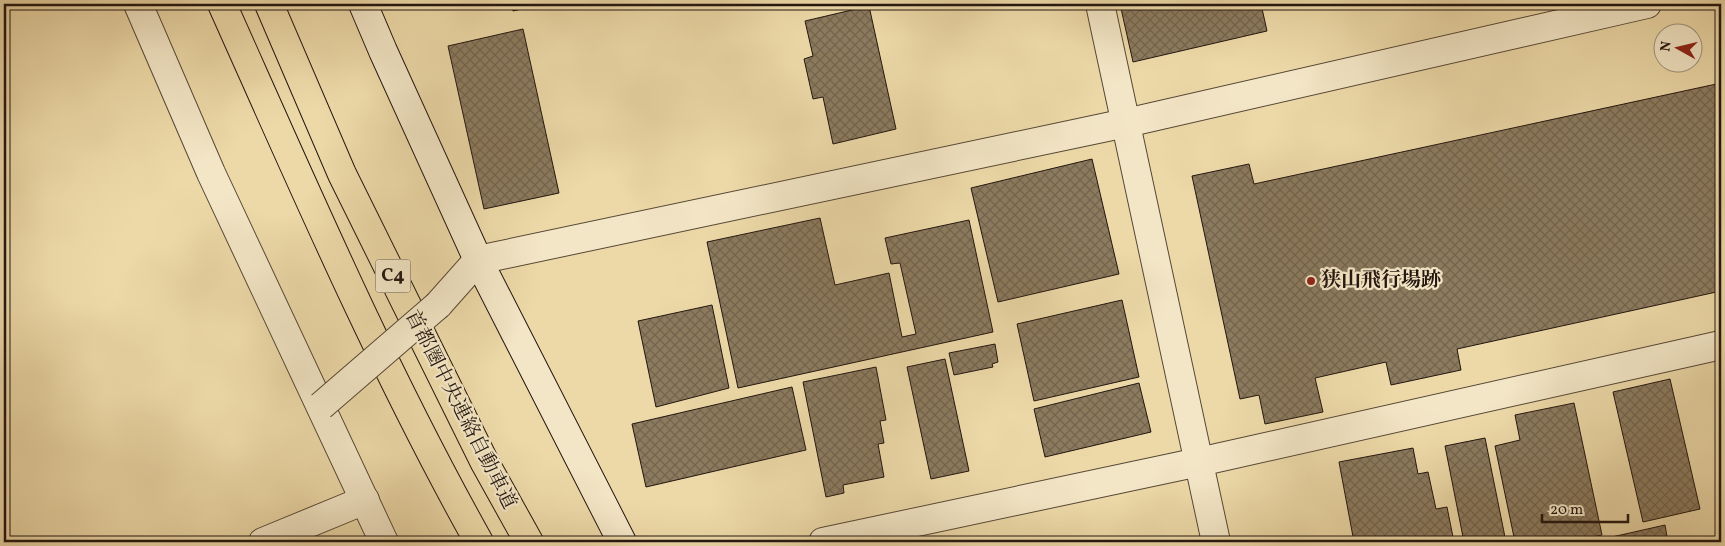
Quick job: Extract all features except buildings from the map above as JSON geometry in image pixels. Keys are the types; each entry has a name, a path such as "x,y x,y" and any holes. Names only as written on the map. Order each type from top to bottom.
{"highway":[{"name":"C4","path":"222,4 307,194 390,369 446,484 479,542"},
{"name":"首都圏中央連絡自動車道","path":"269,4 342,174 485,463 529,542"}],"street":[{"path":"138,4 211,173 384,542"},
{"path":"363,4 478,260 622,542"},
{"path":"1100,4 1216,542"},
{"path":"321,406 438,305 478,260 1126,124 1647,4"},
{"path":"823,542 1199,462 1721,345"},
{"path":"263,542 364,500"}],"place":[{"name":"狭山飛行場跡","path":"1311,281"}]}
